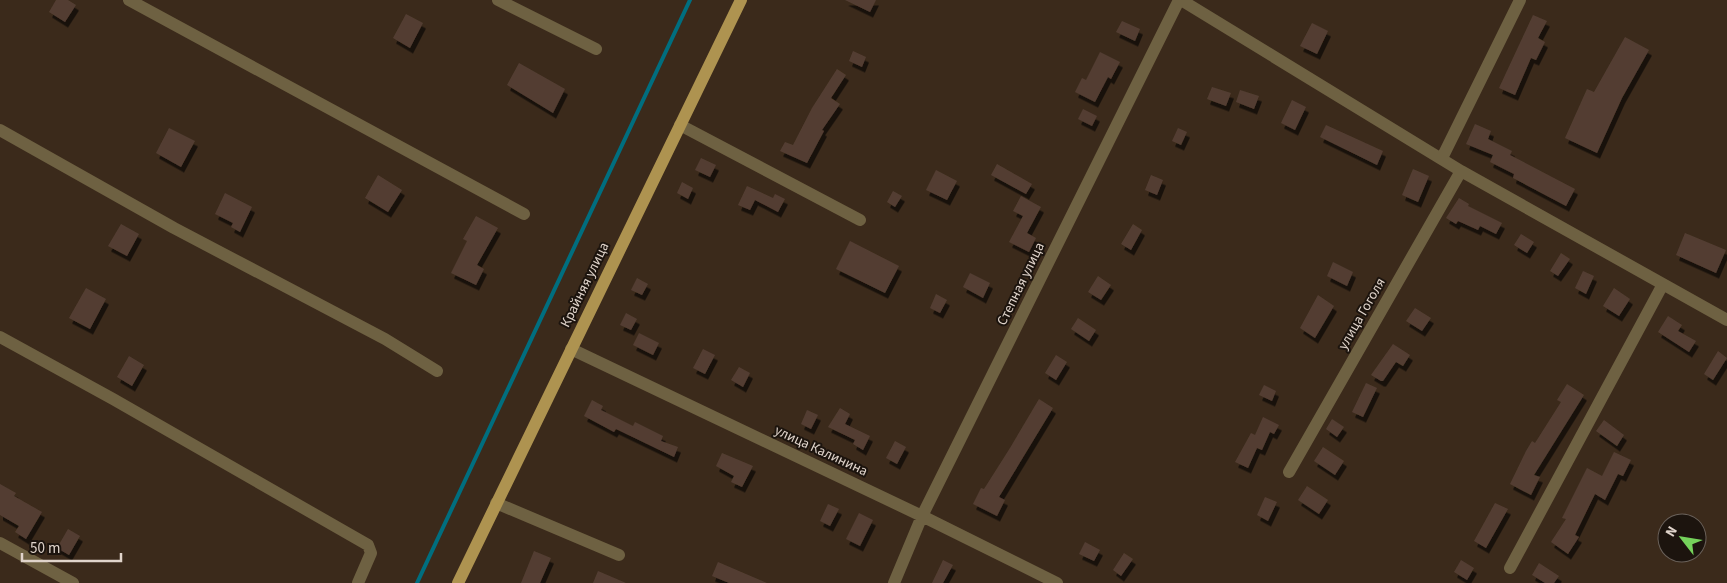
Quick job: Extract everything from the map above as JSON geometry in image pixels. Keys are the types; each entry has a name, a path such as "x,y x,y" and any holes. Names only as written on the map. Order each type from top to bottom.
{"main road":[{"name":"Крайняя улица","path":"458,583 741,0"}],"street":[{"path":"129,0 524,214"},
{"path":"498,0 596,49"},
{"path":"1180,0 1461,171 1662,286 1727,320"},
{"name":"Степная улица","path":"894,583 922,516 1180,0"},
{"path":"1442,158 1520,0"},
{"path":"680,124 860,220"},
{"path":"0,130 174,228 385,339 437,371"},
{"name":"улица Гоголя","path":"1289,472 1461,171"},
{"path":"1510,568 1662,286"},
{"path":"0,337 98,390 368,545 371,553 358,583"},
{"name":"улица Калинина","path":"571,349 922,516 1057,583"},
{"path":"496,502 619,555"},
{"path":"0,543 73,583"}],"building":[{"path":"56,0 68,0 76,5 65,22 49,12"},
{"path":"845,0 876,0 870,12"},
{"path":"406,14 423,23 410,48 393,38"},
{"path":"1533,15 1547,21 1538,38 1545,42 1536,60 1531,58 1515,95 1499,88"},
{"path":"1122,21 1140,29 1135,41 1116,32"},
{"path":"1312,23 1328,31 1317,54 1300,46"},
{"path":"1625,37 1649,50 1622,98 1597,153 1565,138 1587,89 1594,92"},
{"path":"853,51 866,57 862,67 849,61"},
{"path":"1100,52 1120,62 1111,79 1108,77 1095,102 1075,92 1082,78 1086,80"},
{"path":"519,63 565,89 553,113 507,85"},
{"path":"837,69 846,75 831,98 840,104 822,130 824,131 807,163 780,151 785,142 793,145 812,108"},
{"path":"1212,87 1231,93 1226,106 1207,99"},
{"path":"1240,90 1259,96 1254,109 1236,102"},
{"path":"1292,100 1306,107 1295,130 1281,123"},
{"path":"1083,109 1097,116 1092,126 1078,119"},
{"path":"1475,124 1491,131 1488,139 1512,151 1510,155 1575,189 1566,206 1513,178 1514,174 1490,162 1493,155 1466,144"},
{"path":"1326,125 1383,151 1377,165 1320,137"},
{"path":"169,128 195,141 181,167 156,153"},
{"path":"1178,128 1187,132 1181,145 1172,141"},
{"path":"701,158 716,165 710,177 695,170"},
{"path":"997,164 1032,184 1026,194 991,175"},
{"path":"1413,169 1429,176 1418,202 1402,195"},
{"path":"936,170 957,181 947,200 926,190"},
{"path":"378,175 402,190 388,212 365,198"},
{"path":"1151,175 1163,180 1157,195 1145,190"},
{"path":"682,182 693,188 688,199 677,193"},
{"path":"747,186 773,198 775,194 785,199 778,212 755,200 750,210 738,205"},
{"path":"893,191 902,196 895,207 887,202"},
{"path":"225,193 252,207 240,232 231,227 233,223 215,214"},
{"path":"1021,196 1041,207 1027,233 1036,238 1029,252 1009,242 1023,216 1013,211"},
{"path":"1459,198 1469,204 1468,206 1502,223 1496,234 1480,226 1478,230 1458,221 1456,224 1446,218"},
{"path":"476,216 498,228 477,265 484,269 476,285 451,273 467,241 463,239"},
{"path":"121,224 139,234 127,256 108,246"},
{"path":"1133,224 1142,230 1131,250 1121,244"},
{"path":"1685,233 1726,250 1716,273 1676,255"},
{"path":"1521,234 1534,242 1527,253 1514,245"},
{"path":"850,241 899,266 885,293 836,269"},
{"path":"1561,253 1570,259 1558,276 1550,271"},
{"path":"1333,262 1353,272 1347,286 1327,276"},
{"path":"1583,271 1594,276 1586,294 1575,288"},
{"path":"970,273 990,283 983,298 963,287"},
{"path":"1098,276 1111,285 1101,300 1088,292"},
{"path":"637,278 648,284 642,295 631,290"},
{"path":"86,288 106,299 90,329 69,318"},
{"path":"1614,288 1630,299 1619,316 1603,306"},
{"path":"936,294 947,300 940,313 930,308"},
{"path":"1318,295 1334,306 1315,338 1300,328"},
{"path":"1415,308 1431,318 1422,331 1406,321"},
{"path":"626,313 637,319 631,330 620,325"},
{"path":"1668,316 1682,325 1678,331 1696,341 1689,352 1658,332"},
{"path":"1078,318 1096,330 1089,341 1071,329"},
{"path":"639,333 659,343 653,355 633,345"},
{"path":"1393,344 1410,355 1403,366 1396,362 1383,381 1381,381 1371,375"},
{"path":"703,349 715,355 705,374 693,368"},
{"path":"1718,351 1727,358 1713,380 1704,374"},
{"path":"1056,355 1067,362 1056,380 1045,373"},
{"path":"129,356 144,365 132,386 117,377"},
{"path":"739,367 750,373 743,387 731,380"},
{"path":"1366,383 1377,388 1363,417 1352,412"},
{"path":"1567,384 1584,395 1534,475 1540,477 1531,495 1510,484 1532,441 1535,443 1561,402 1557,400"},
{"path":"1264,385 1276,391 1272,401 1259,395"},
{"path":"1039,399 1053,408 999,497 1005,500 997,516 973,504 981,488 984,489"},
{"path":"592,400 603,406 601,410 633,426 635,422 663,436 661,441 678,447 674,457 616,429 614,432 584,416"},
{"path":"840,408 850,414 845,424 870,436 863,450 853,444 855,440 828,427"},
{"path":"807,410 818,415 811,429 801,424"},
{"path":"1263,417 1279,425 1274,434 1270,432 1262,450 1257,448 1248,468 1235,462 1251,433 1255,435"},
{"path":"1332,419 1344,427 1337,437 1326,429"},
{"path":"1604,420 1624,435 1617,446 1596,431"},
{"path":"895,441 906,447 897,464 886,458"},
{"path":"1323,447 1344,461 1335,475 1314,461"},
{"path":"1614,452 1631,460 1623,476 1618,474 1605,500 1595,494 1575,535 1579,537 1568,554 1551,542 1566,519 1562,518 1587,468 1602,476"},
{"path":"722,453 753,466 742,487 731,482 734,476 716,466"},
{"path":"0,484 16,493 14,496 42,512 26,539 15,532 19,526 0,515"},
{"path":"1307,486 1328,500 1319,514 1298,500"},
{"path":"1265,497 1277,502 1268,521 1257,515"},
{"path":"1495,503 1508,509 1486,548 1474,541"},
{"path":"828,504 839,509 830,526 820,521"},
{"path":"859,513 873,520 860,546 846,539"},
{"path":"68,529 80,536 69,555 57,548"},
{"path":"1085,542 1100,550 1094,561 1079,554"},
{"path":"534,551 551,558 540,583 521,583"},
{"path":"1124,553 1133,559 1121,576 1113,570"},
{"path":"943,560 953,565 943,583 932,583"},
{"path":"1461,560 1474,568 1467,580 1454,572"},
{"path":"718,562 767,583 729,583 712,576"},
{"path":"1539,563 1559,576 1554,583 1545,583 1532,575"},
{"path":"598,571 626,583 593,583"}],"waterway":[{"path":"417,583 690,0"}]}
